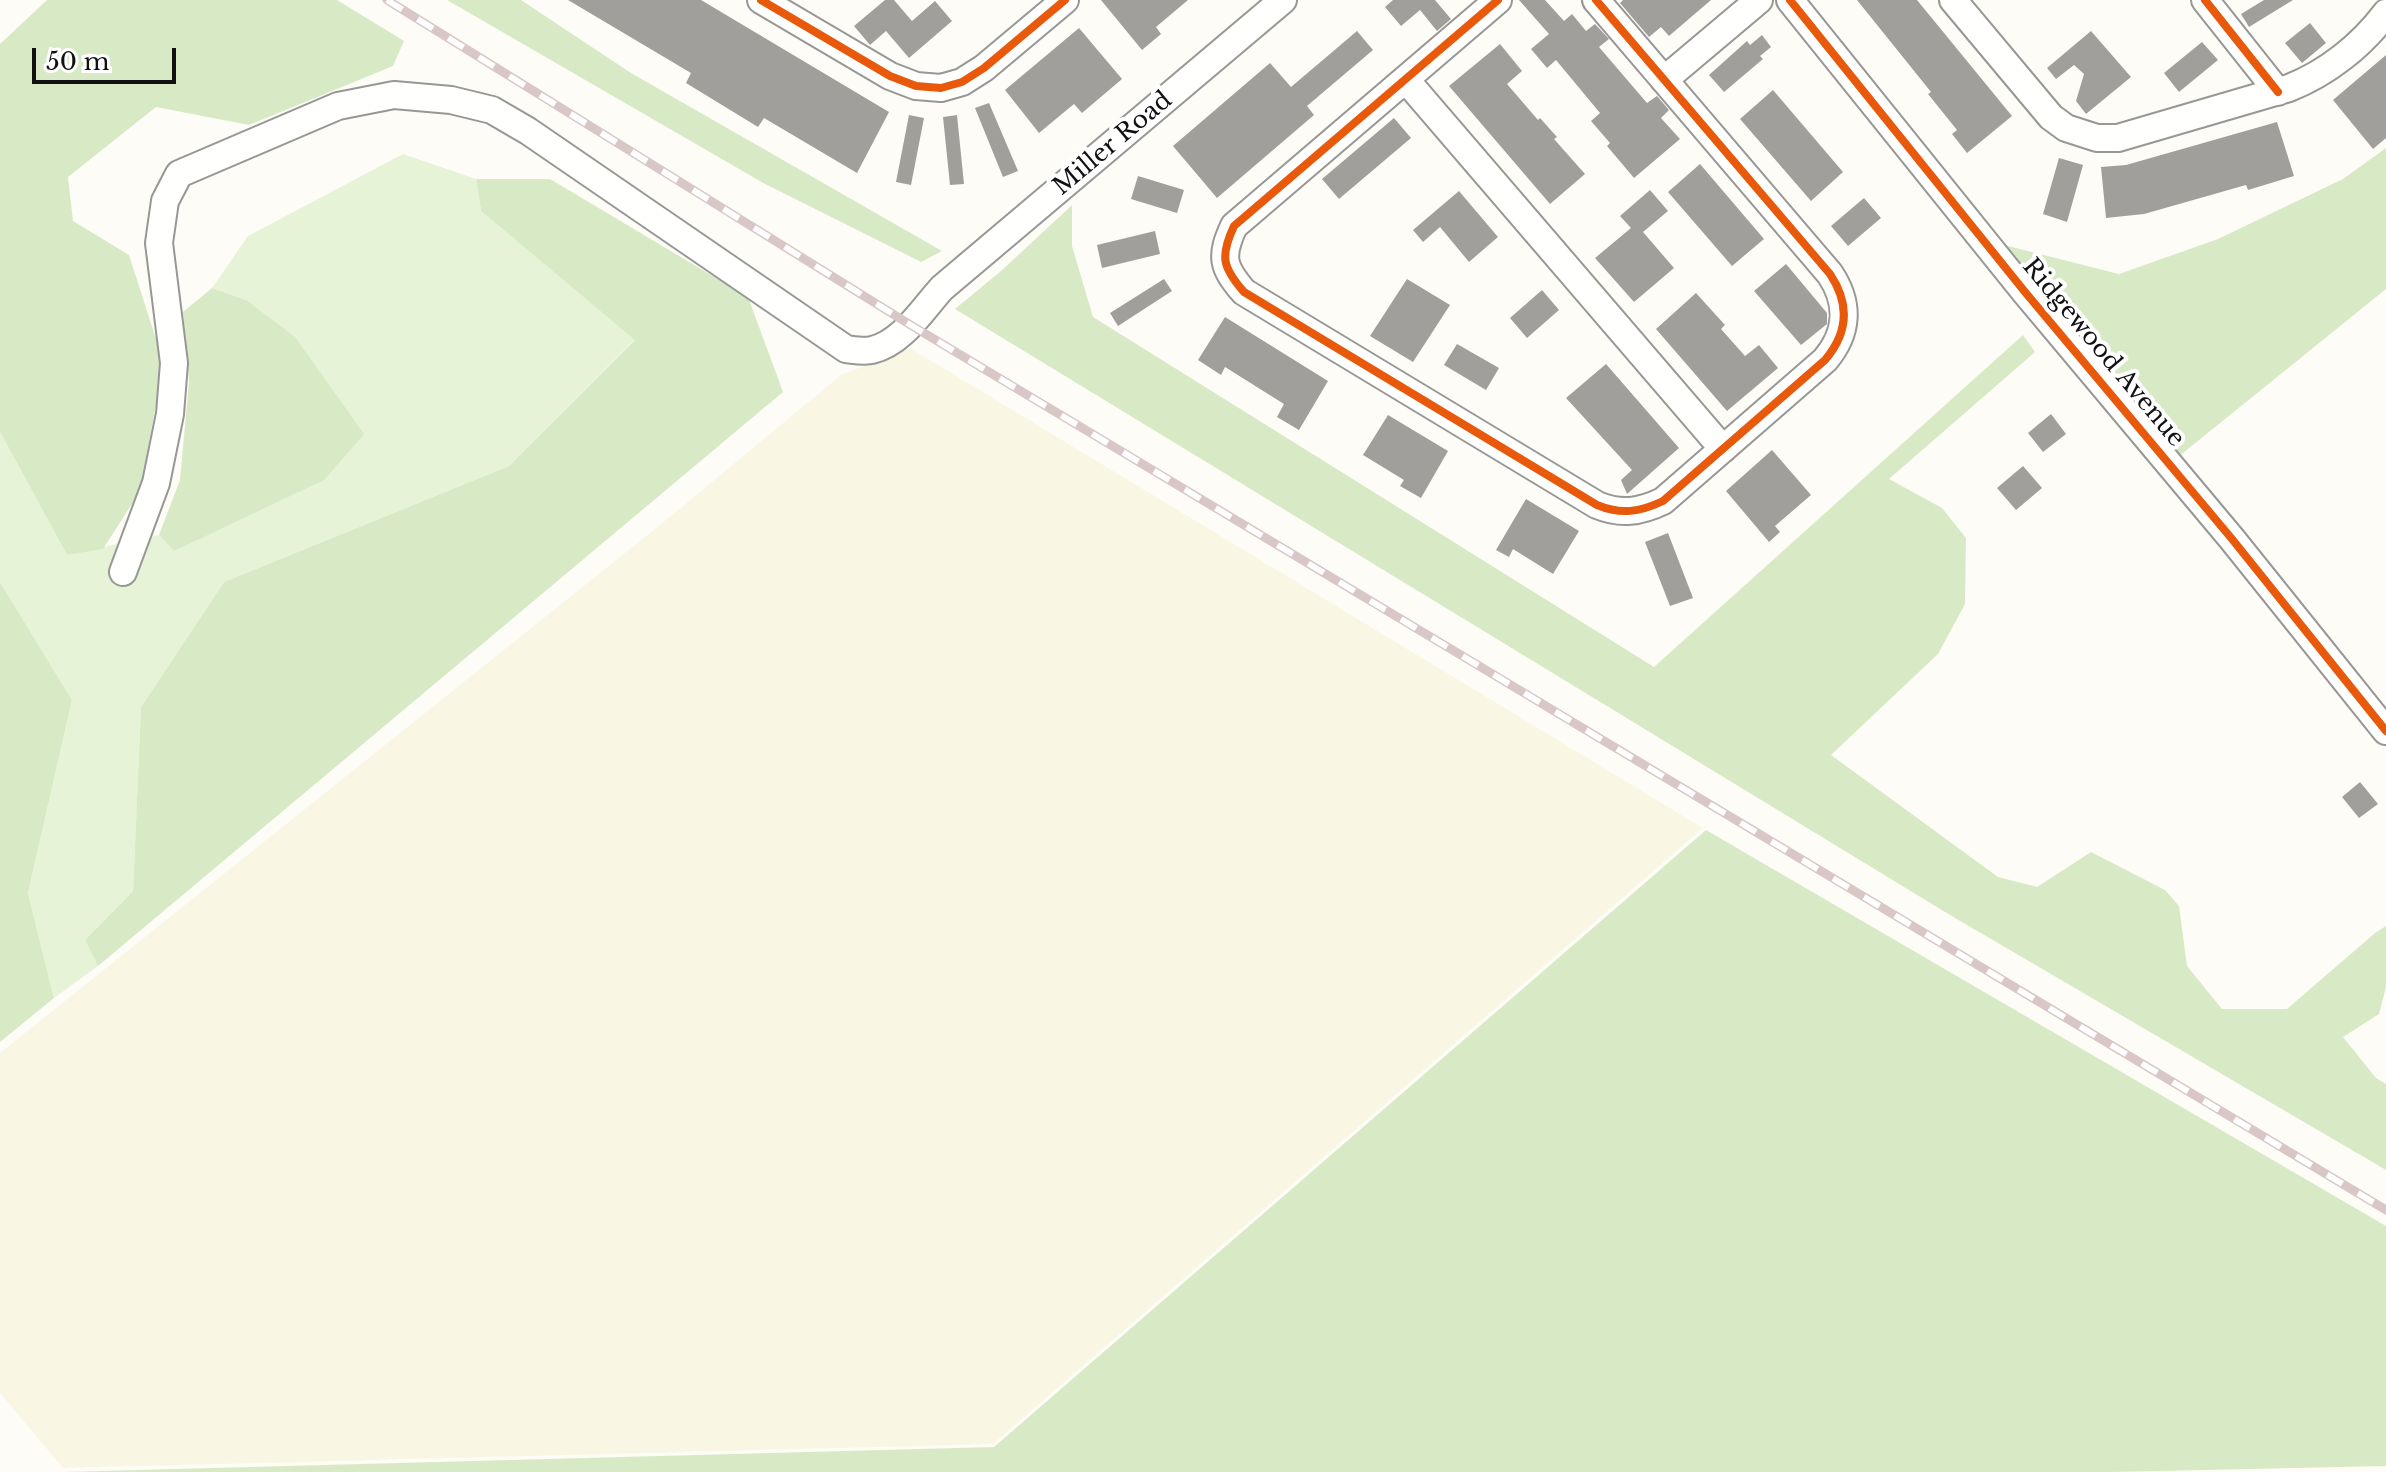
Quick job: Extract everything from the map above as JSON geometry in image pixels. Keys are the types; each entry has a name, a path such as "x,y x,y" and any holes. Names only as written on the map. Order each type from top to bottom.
{"street":[{"path":"761,0 890,76 916,86 941,88 962,82 984,68 1065,0"},
{"name":"Miller Road","path":"123,572 156,483 170,414 174,363 159,243 165,201 179,174 338,106 394,95 451,100 492,110 528,131 846,349 868,352 890,343 942,288 1283,0"},
{"path":"1498,0 1234,226 1216,260 1244,292 1570,488 1610,510 1627,512 1646,509 1663,501 1825,360 1842,335 1844,302 1830,274 1596,0"},
{"path":"1664,80 1759,0"},
{"name":"Ridgewood Avenue","path":"1790,0 2015,280 2232,539 2386,731"},
{"path":"1953,0 2051,117 2066,128 2097,138 2136,134 2312,79 2376,26 2386,13"},
{"path":"2205,0 2278,92"},
{"path":"1406,80 1723,449"}],"shaded area":[{"path":"910,348 1703,828 993,1444 63,1468 0,1393 0,1053 660,525 841,375"}],"green space":[{"path":"47,0 337,0 404,41 393,66 249,125 156,107 68,177 73,221 129,255 164,364 139,493 103,549 67,555 0,432 0,44"},
{"path":"447,0 521,0 631,73 942,251 921,262 765,184"},
{"path":"2386,148 2386,289 2178,457 2004,245 2119,274 2218,239 2343,179"},
{"path":"403,154 476,179 481,211 635,339 509,466 224,582 141,707 133,891 85,940 98,966 54,998 28,893 72,700 0,582 0,432 67,555 159,535 174,551 246,300 212,288 248,236"},
{"path":"476,179 550,179 748,297 783,392 98,966 85,940 133,891 141,707 224,582 509,466 635,340 481,211"},
{"path":"1072,205 1072,246 1093,317 1654,667 2023,335 2035,352 1889,479 1942,508 1966,538 1965,604 1938,654 1831,755 1998,877 2037,887 2091,852 2165,890 2179,906 2187,966 2222,1009 2287,1009 2386,926 2386,987 2379,1014 2343,1037 2376,1078 2386,1084 2386,1170 1950,915 955,309"},
{"path":"212,288 246,300 295,337 364,434 324,480 174,551 159,535 180,480 189,382 183,312"},
{"path":"0,582 72,700 28,893 54,998 0,1042"},
{"path":"1706,830 2386,1226 2386,1466 2112,1472 64,1472 994,1447"}],"building":[{"path":"568,0 701,0 889,112 857,173 764,118 758,127 686,83 691,73"},
{"path":"885,0 894,0 912,21 935,1 952,21 909,58 886,31 870,45 854,26"},
{"path":"1101,0 1188,0 1156,27 1161,34 1142,50"},
{"path":"1393,0 1435,0 1451,19 1437,31 1420,10 1401,26 1385,7"},
{"path":"1519,0 1545,0 1564,21 1572,14 1586,31 1595,24 1609,39 1599,47 1647,103 1657,96 1669,110 1661,118 1680,139 1634,178 1591,121 1600,113 1556,60 1547,68 1531,49 1549,34"},
{"path":"1623,0 1711,0 1669,36 1661,27 1649,37 1620,3"},
{"path":"1857,0 1917,0 2012,116 1967,153 1952,134 1957,130 1928,94 1931,92"},
{"path":"2264,0 2293,0 2249,27 2241,14"},
{"path":"2310,23 2326,43 2302,63 2285,43"},
{"path":"1079,28 1122,79 1082,113 1074,104 1039,133 1005,90"},
{"path":"1357,31 1373,50 1307,106 1314,115 1217,198 1173,146 1270,63 1291,87"},
{"path":"2091,31 2131,77 2086,114 2076,101 2084,74 2074,65 2056,79 2047,68"},
{"path":"1762,35 1771,47 1760,56 1763,59 1724,92 1709,75 1747,41 1750,45"},
{"path":"2202,42 2218,60 2179,92 2164,73"},
{"path":"1500,44 1522,71 1507,84 1557,137 1554,139 1585,174 1550,204 1449,86"},
{"path":"2386,55 2386,138 2373,149 2333,100"},
{"path":"1773,90 1843,172 1811,201 1740,119"},
{"path":"989,103 1018,171 1003,177 975,108"},
{"path":"909,115 924,118 911,185 896,182"},
{"path":"957,115 964,184 950,185 943,117"},
{"path":"1394,118 1411,138 1339,199 1322,179"},
{"path":"2277,122 2294,176 2248,190 2246,185 2144,214 2106,218 2101,167 2126,165"},
{"path":"2059,158 2083,165 2067,222 2043,214"},
{"path":"1700,164 1764,239 1732,266 1668,192"},
{"path":"1138,176 1184,190 1177,213 1131,199"},
{"path":"1650,190 1668,211 1643,232 1674,268 1634,302 1595,258 1631,228 1620,216"},
{"path":"1459,191 1498,237 1469,262 1440,227 1423,242 1413,230"},
{"path":"1864,198 1881,218 1848,246 1831,226"},
{"path":"1155,231 1160,254 1102,268 1097,245"},
{"path":"1786,264 1827,313 1827,324 1801,345 1754,291"},
{"path":"1164,279 1172,291 1118,326 1110,313"},
{"path":"1407,279 1450,305 1413,362 1370,336"},
{"path":"1542,290 1559,310 1527,338 1510,318"},
{"path":"1696,293 1725,325 1721,329 1745,356 1759,345 1778,368 1727,411 1656,329"},
{"path":"1225,317 1328,381 1299,430 1277,417 1284,404 1225,367 1221,375 1198,360"},
{"path":"1457,344 1499,368 1486,390 1444,365"},
{"path":"1606,364 1679,448 1627,494 1621,480 1632,470 1566,398"},
{"path":"2051,414 2066,434 2043,452 2028,433"},
{"path":"1388,415 1448,451 1421,498 1400,486 1404,480 1363,455"},
{"path":"1772,450 1811,495 1775,526 1780,532 1769,542 1726,491"},
{"path":"2023,466 2042,488 2016,510 1997,488"},
{"path":"1526,499 1579,531 1553,574 1513,549 1509,557 1496,550"},
{"path":"1668,533 1693,598 1670,606 1645,542"},
{"path":"2360,782 2378,804 2359,818 2342,797"}],"railway":[{"path":"387,0 909,324 2386,1210"}],"cycle path":[{"path":"761,0 890,76 916,86 941,88 962,82 984,68 1065,0"},
{"path":"1498,0 1234,226 1225,253 1227,268 1244,292 1597,505 1630,511 1663,501 1825,360 1838,339 1844,318 1841,296 1830,274 1596,0"},
{"path":"1790,0 2386,731"},
{"path":"2205,0 2278,92"}]}
